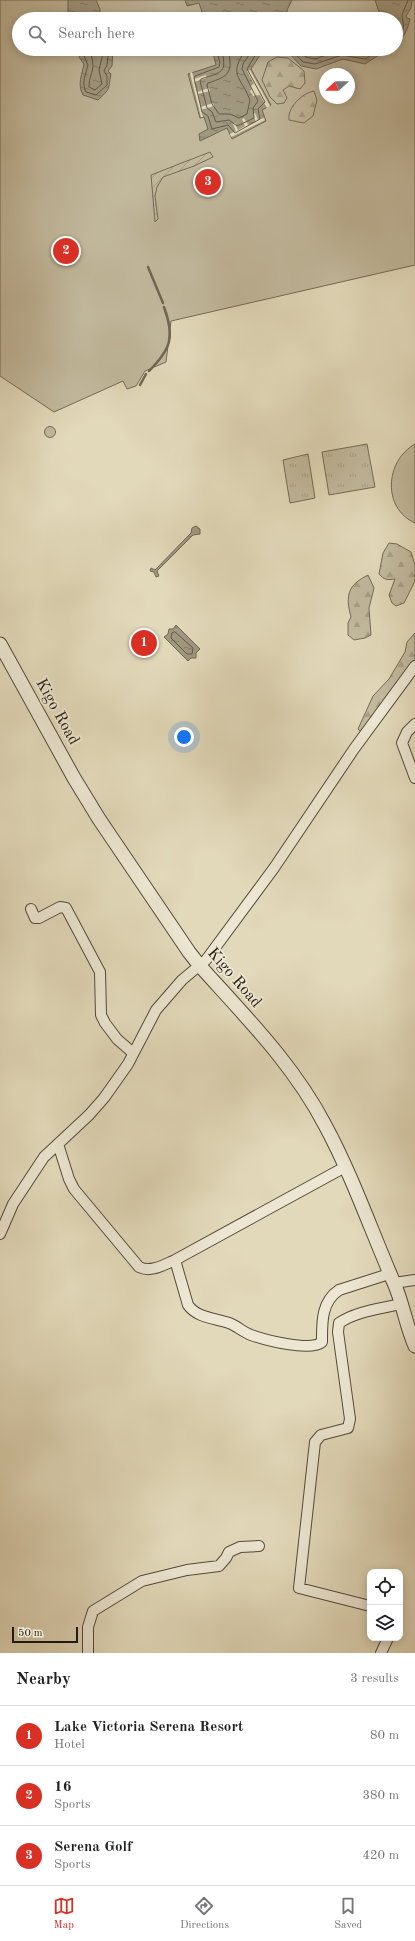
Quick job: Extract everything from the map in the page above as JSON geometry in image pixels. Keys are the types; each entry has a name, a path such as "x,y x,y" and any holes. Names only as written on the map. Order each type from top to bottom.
{"street":[{"name":"Kigo Road","path":"0,644 78,783 104,826 200,966 275,1050 294,1075 325,1124 345,1167 391,1278 415,1346"},
{"path":"0,1234 18,1194 44,1157 89,1115 104,1098 133,1053 156,1010 182,980 206,960 274,868 354,748 415,666"},
{"path":"415,724 407,732 402,743 415,778"},
{"path":"31,909 35,918 39,918 60,907 66,908 100,972 101,1015 117,1039 133,1053"},
{"path":"58,1144 74,1189 139,1267 145,1270 151,1270 175,1260 345,1167"},
{"path":"175,1260 188,1305 192,1310 201,1316 234,1325 249,1334 269,1340 312,1347 318,1346 322,1342 324,1310 334,1294 339,1290 391,1278 415,1280"},
{"path":"367,1605 299,1588 315,1442 321,1435 348,1428 350,1419 338,1332 339,1323 347,1318 363,1313 400,1304"},
{"path":"88,1653 88,1627 93,1611 142,1582 180,1571 219,1566 229,1552 234,1549 259,1546"},
{"path":"381,1653 387,1641"}],"green space":[{"path":"0,0 415,0 415,265 171,321 166,362 145,371 136,386 127,389 123,381 54,412 0,376"},
{"path":"277,57 288,58 304,71 305,83 300,89 289,86 283,90 287,98 284,103 277,104 270,97 262,80 268,62"},
{"path":"314,91 317,100 313,116 304,123 289,120 290,111 296,102 309,92"},
{"path":"210,152 213,157 194,166 163,177 157,187 155,196 158,219 155,222 151,175"},
{"path":"50,426 54,428 56,432 54,436 50,438 46,436 44,432 46,428"},
{"path":"367,444 375,487 329,495 322,452"},
{"path":"415,444 415,523 404,516 397,507 391,484 393,473 398,461 405,452"},
{"path":"308,454 315,498 290,503 283,460"},
{"path":"389,543 397,544 411,552 415,565 415,581 404,603 396,606 392,603 389,595 395,579 386,579 379,574 383,553"},
{"path":"368,575 374,588 369,608 371,635 354,640 348,635 348,623 351,617 348,597 352,587"},
{"path":"415,633 415,665 375,718 360,731 358,729 373,696 389,679 405,652 407,642"}],"water":[{"path":"68,0 96,0 100,9 100,12 68,12"},
{"path":"185,0 292,0 287,12 202,12 199,3 187,6"},
{"path":"375,0 412,0 411,8 406,16 410,19 403,36 403,12 379,12"},
{"path":"113,56 112,66 108,71 111,74 109,86 107,91 98,100 83,95 81,91 80,80 84,64 79,57"},
{"path":"214,56 259,56 251,69 271,105 262,110 266,121 232,139 227,128 200,141 199,134 208,129 204,117 200,118 188,74 216,65"},
{"path":"292,56 377,56 365,64 343,59 316,69 301,66"},
{"path":"196,526 200,529 200,534 193,535 157,571 159,576 156,577 154,572 150,571 151,568 155,570 191,533 192,528"},
{"path":"176,625 200,649 196,653 196,658 191,658 188,661 164,637 168,634 169,629 173,629"}],"pier":[{"path":"250,70 270,106 267,108 260,95 253,96 250,91 252,89 250,86 254,84 247,71"},
{"path":"192,72 194,79 206,75 207,78 194,82 197,92 209,88 210,91 198,94 201,107 213,103 214,106 201,110 203,117 201,117 190,73"},
{"path":"255,113 258,120 264,118 265,120 231,137 230,134 236,131 233,124 235,123 238,130 245,126 242,119 244,118 248,125 256,122 253,114"}],"waterway":[{"path":"148,267 163,303"},
{"path":"149,371 162,356 169,342 169,327 164,307"},
{"path":"140,385 146,374"}],"place":[{"name":"Serena Golf","path":"208,182"},
{"name":"16","path":"66,251"},
{"name":"Lake Victoria Serena Resort","path":"144,643"}]}
